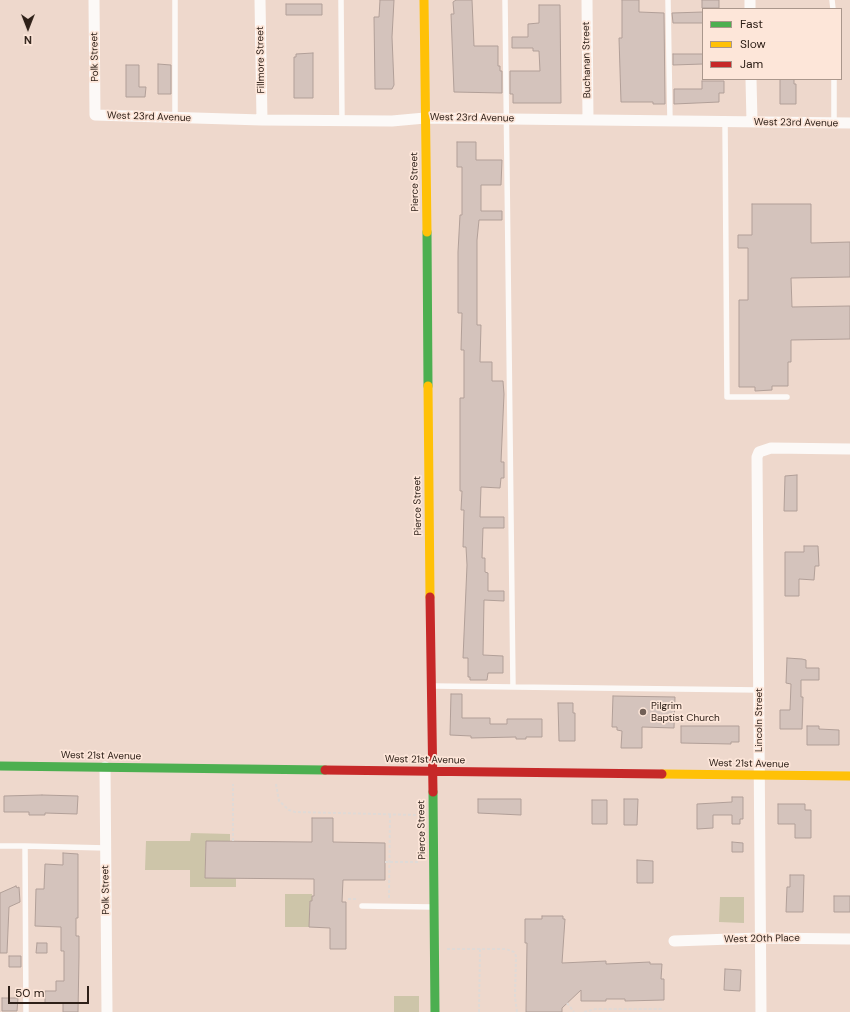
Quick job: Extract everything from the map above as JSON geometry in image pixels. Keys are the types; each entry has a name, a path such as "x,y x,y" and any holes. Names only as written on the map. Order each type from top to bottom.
{"street":[{"name":"Polk Street","path":"94,0 95,115"},
{"name":"Fillmore Street","path":"260,0 262,120"},
{"name":"Pierce Street","path":"424,0 435,1012"},
{"name":"Buchanan Street","path":"587,0 588,120"},
{"path":"751,80 752,122"},
{"name":"West 23rd Avenue","path":"95,115 262,120 392,121 425,118 850,123"},
{"name":"Lincoln Street","path":"761,1012 756,463 759,452 771,448 850,449"},
{"name":"West 21st Avenue","path":"0,766 850,776"},
{"name":"Polk Street","path":"105,767 107,1012"},
{"name":"West 20th Place","path":"674,941 760,938 850,939"}],"lane":[{"path":"175,0 175,118"},
{"path":"341,0 342,120"},
{"path":"504,0 513,687"},
{"path":"668,0 670,121"},
{"path":"834,80 834,123"},
{"path":"725,122 727,397 787,397"},
{"path":"431,686 759,690"},
{"path":"0,846 106,848"},
{"path":"25,846 26,1012"},
{"path":"362,906 434,907"}],"path":[{"path":"233,784 233,841"},
{"path":"276,784 279,801 286,808 295,812 418,814"},
{"path":"390,814 390,899"},
{"path":"385,862 419,862"},
{"path":"446,949 509,950 515,953 515,997 517,1012"},
{"path":"479,1012 480,949"},
{"path":"567,1003 574,1012"},
{"path":"584,1012 595,1009 662,1009"}],"shaded area":[{"path":"191,833 230,834 230,841 206,841 205,878 236,878 236,887 190,887 190,870 145,870 146,841 190,841"},
{"path":"285,894 312,894 312,901 310,901 309,927 285,927"},
{"path":"720,897 744,897 744,923 719,922"},
{"path":"394,996 419,996 419,1012 394,1012"}],"building":[{"path":"380,0 394,0 392,37 394,85 392,89 375,89 374,17 379,17"},
{"path":"456,0 472,0 474,46 498,46 498,66 500,66 500,71 502,71 502,93 454,92 451,14 454,14 453,2"},
{"path":"622,0 639,0 639,12 664,13 665,104 653,104 653,102 621,102 619,38 622,38"},
{"path":"702,0 719,0 719,8 702,8"},
{"path":"286,4 322,4 322,15 286,15"},
{"path":"539,5 560,5 561,103 513,103 513,94 510,94 510,71 540,71 539,51 533,51 533,48 512,48 512,37 528,37 528,24 539,23"},
{"path":"702,12 702,23 673,23 672,13"},
{"path":"313,53 313,98 294,98 294,57 296,57 296,54"},
{"path":"673,54 702,54 702,64 673,65"},
{"path":"158,64 171,65 171,94 158,94"},
{"path":"126,65 139,65 139,87 146,87 145,97 126,97"},
{"path":"780,80 794,80 794,84 796,84 796,104 780,104"},
{"path":"702,81 724,81 724,93 719,93 719,102 674,104 674,89 702,89"},
{"path":"457,142 476,142 476,160 502,160 501,185 481,185 481,211 502,211 502,220 479,220 477,240 477,325 481,325 480,362 492,362 492,381 503,381 504,394 501,462 504,462 504,478 501,478 500,488 481,487 480,517 504,517 504,528 483,528 482,558 485,558 485,572 488,573 488,591 504,591 504,601 484,600 483,655 503,656 503,673 488,673 487,680 470,680 470,677 468,677 468,658 463,658 467,565 466,547 463,547 464,510 461,510 462,491 460,491 460,398 464,398 464,350 461,350 462,313 458,313 458,252 460,215 462,215 462,167 457,167"},
{"path":"752,204 811,204 811,243 850,242 850,277 791,278 792,307 850,306 850,339 791,340 791,362 788,362 788,386 772,386 772,390 755,391 755,387 739,387 739,300 748,300 748,248 738,248 738,235 752,235"},
{"path":"797,475 797,511 784,511 785,476"},
{"path":"804,546 818,546 819,566 815,566 814,580 799,579 799,596 785,596 785,552 804,552"},
{"path":"787,658 806,660 806,668 819,668 819,680 801,680 801,697 803,697 802,729 780,729 780,710 790,710 791,684 786,683"},
{"path":"451,694 462,694 462,718 490,718 490,724 507,724 507,719 542,719 542,737 526,737 526,739 516,739 516,737 471,738 471,736 450,735"},
{"name":"Pilgrim Baptist Church","path":"613,696 675,697 674,728 642,727 642,748 621,748 622,731 617,730 617,727 612,727"},
{"path":"558,703 573,703 573,713 575,713 575,741 559,741"},
{"path":"681,726 739,726 739,742 731,742 731,744 681,743"},
{"path":"807,726 819,726 819,729 839,730 839,745 807,745"},
{"path":"4,796 78,796 77,814 45,813 45,815 29,815 29,812 4,812"},
{"path":"732,797 743,797 743,819 740,819 740,824 732,824 732,815 713,815 713,828 697,829 697,804 732,802"},
{"path":"478,799 521,799 521,815 478,813"},
{"path":"624,799 638,799 637,825 624,825"},
{"path":"592,800 607,800 607,824 592,824"},
{"path":"778,804 805,804 805,810 811,810 811,838 795,838 795,824 778,824"},
{"path":"312,818 333,818 333,842 385,843 385,880 343,880 342,902 346,902 346,949 330,949 330,928 309,927 310,901 312,901 312,896 314,896 314,879 205,878 206,841 312,842"},
{"path":"732,842 743,843 743,852 732,852"},
{"path":"63,853 78,854 78,918 76,918 76,936 79,936 78,1012 63,1012 63,1003 45,1003 45,991 56,991 56,981 64,981 64,951 61,951 61,927 35,926 36,889 44,889 45,864 63,865"},
{"path":"637,860 653,861 653,883 637,883"},
{"path":"790,875 804,875 803,912 786,912 787,887 790,887"},
{"path":"16,886 17,888 19,887 20,902 9,907 7,953 0,953 0,893"},
{"path":"834,896 850,896 850,912 834,912"},
{"path":"542,916 563,916 563,919 565,919 562,963 606,961 606,964 650,962 650,964 662,964 661,979 664,979 664,1000 625,1001 625,999 606,999 606,1001 581,1001 581,990 562,1008 562,1012 526,1012 527,943 525,943 525,919 542,919"},
{"path":"37,943 47,943 47,953 36,953"},
{"path":"9,956 21,956 21,967 9,967"},
{"path":"725,969 741,970 740,991 724,990"},
{"path":"2,998 18,998 17,1011 2,1011"}],"traffic: fast":[{"path":"427,232 428,386"},
{"path":"0,766 325,770"},
{"path":"433,792 435,1012"}],"traffic: slow":[{"path":"424,0 427,232"},
{"path":"428,386 430,597"},
{"path":"662,774 850,776"}],"traffic: jam":[{"path":"430,597 433,792"},
{"path":"325,770 662,774"}],"place":[{"name":"Pilgrim Baptist Church","path":"643,712"}]}
